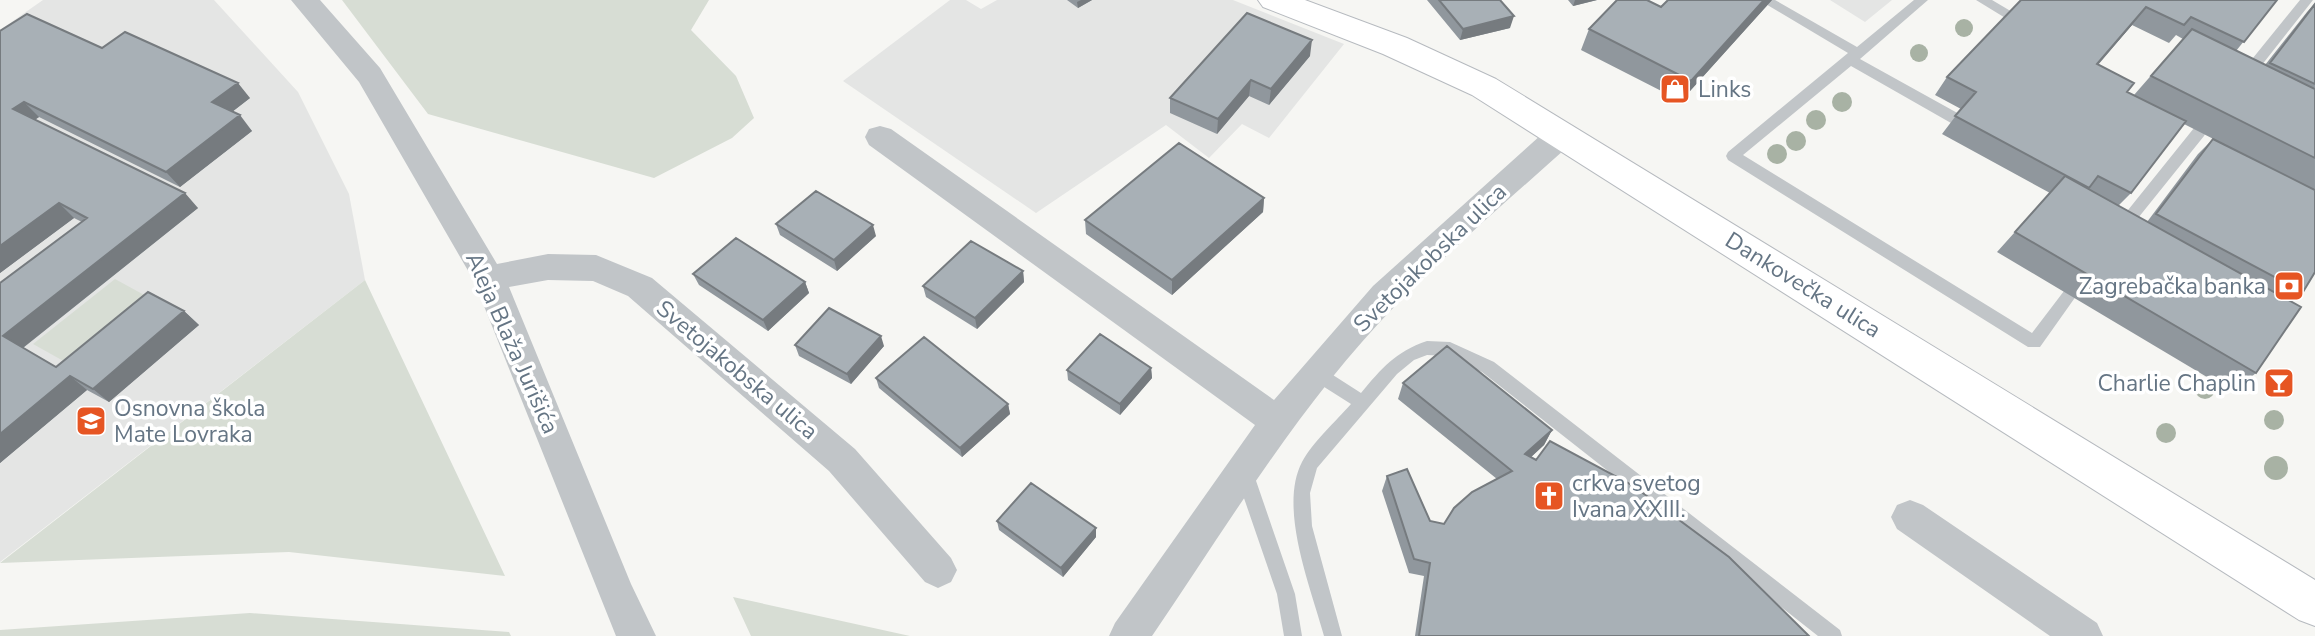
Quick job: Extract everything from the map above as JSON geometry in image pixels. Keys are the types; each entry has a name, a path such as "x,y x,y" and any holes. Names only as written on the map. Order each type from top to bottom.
{"main road":[{"name":"Dankovečka ulica","path":"1274,0 1440,65 1562,134 2315,605"}],"street":[{"name":"Aleja Blaža Jurišića","path":"305,0 370,75 489,278 615,592 636,636"},
{"name":"Svetojakobska ulica","path":"1129,636 1277,422 1316,373 1385,295 1562,134"},
{"path":"880,137 1277,422"},
{"name":"Svetojakobska ulica","path":"489,278 548,267 596,268 640,287 842,460 937,569"},
{"path":"1910,517 2082,636"}],"lane":[{"path":"1765,0 1956,119"},
{"path":"1922,0 1733,156 2034,342 2068,295"},
{"path":"1982,0 2012,16"},
{"path":"2239,84 2307,0"},
{"path":"2115,236 2199,132"},
{"path":"1333,636 1303,526 1301,493 1309,466 1391,369 1408,355 1427,348 1450,349 1466,354 1488,367 1833,636"},
{"path":"1316,373 1363,403"},
{"path":"1244,472 1286,594 1293,636"}],"shaded area":[{"name":"Osnovna škola Mate Lovraka","path":"43,0 214,0 298,92 349,194 365,280 0,562 0,30"},
{"path":"342,0 709,0 691,30 736,76 754,118 732,138 654,178 428,114"},
{"path":"950,0 966,0 981,9 997,0 1233,0 1344,44 1269,138 1242,124 1209,158 1166,125 1036,213 843,81"},
{"path":"1830,0 1892,0 1865,22"},
{"path":"115,279 157,302 76,368 33,344"},
{"path":"365,280 505,576 289,552 0,563"},
{"path":"733,597 910,636 751,636"},
{"path":"250,613 509,632 511,636 0,636 0,630"}],"building":[{"path":"1439,0 1500,0 1514,16 1463,29"},
{"path":"1617,0 1647,0 1661,7 1668,0 1764,0 1691,81 1589,29"},
{"path":"2021,0 2277,0 2244,42 2191,17 2184,25 2146,7 2097,64 2134,83 2127,92 2186,121 2131,193 2098,176 2089,188 1955,116 1976,92 1947,77"},
{"path":"2315,4 2315,84 2270,63"},
{"path":"1247,13 1312,40 1271,89 1251,80 1218,119 1170,98"},
{"path":"27,14 102,48 125,32 238,83 212,102 240,115 166,172 24,102 13,109 185,193 3,336 56,367 148,292 184,311 93,389 70,376 0,434 0,283 87,218 59,203 0,246 0,31"},
{"path":"2192,29 2315,89 2315,158 2151,76"},
{"path":"2213,139 2315,190 2315,272 2303,292 2156,214"},
{"path":"1179,143 1264,198 1172,280 1085,220"},
{"path":"2065,176 2301,307 2256,373 2015,232"},
{"path":"816,191 873,225 834,260 776,224"},
{"path":"736,238 805,282 763,320 693,274"},
{"path":"971,241 1023,271 975,318 923,286"},
{"path":"829,308 881,336 847,374 795,345"},
{"path":"1100,334 1151,368 1120,404 1067,370"},
{"path":"924,337 1008,404 960,448 876,378"},
{"name":"crkva svetog Ivana XXIII.","path":"1447,346 1552,430 1525,454 1536,460 1550,441 1632,485 1729,557 1809,636 1419,636 1430,563 1414,559 1387,476 1407,469 1430,521 1444,524 1454,508 1472,492 1512,471 1403,383"},
{"path":"1031,483 1096,528 1061,568 997,521"}],"place":[{"name":"Links","path":"1675,89"},
{"name":"Zagrebačka banka","path":"2289,286"},
{"name":"Charlie Chaplin","path":"2279,383"},
{"name":"Osnovna škola Mate Lovraka","path":"91,421"},
{"name":"crkva svetog Ivana XXIII.","path":"1549,496"}]}
